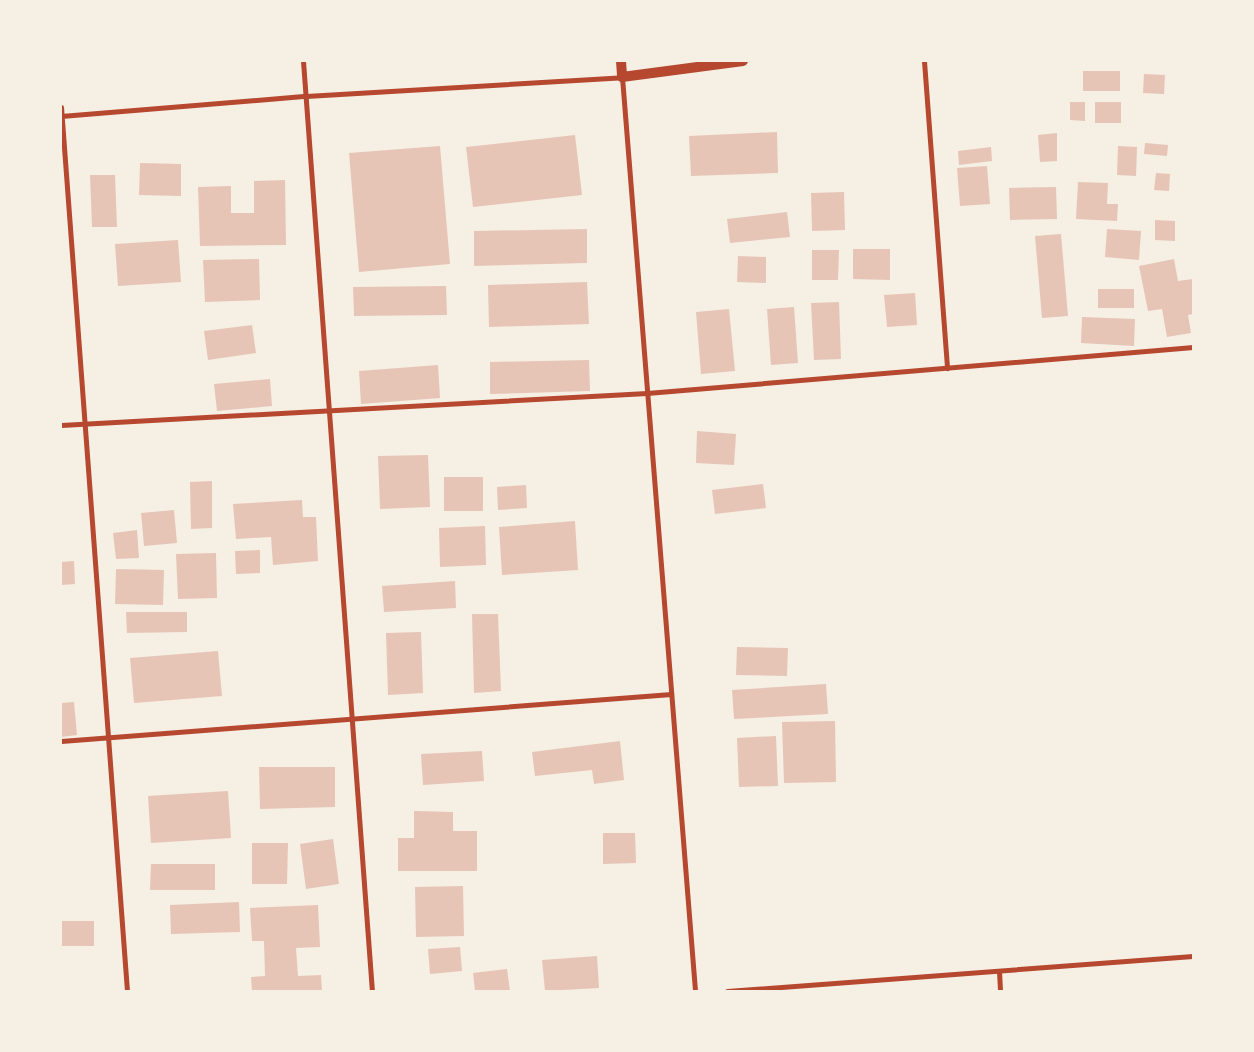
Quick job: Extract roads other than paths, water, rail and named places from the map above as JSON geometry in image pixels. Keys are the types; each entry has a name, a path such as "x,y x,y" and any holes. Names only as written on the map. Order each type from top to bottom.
{"main road":[{"path":"621,61 622,77 743,61"}],"street":[{"path":"303,61 372,991"},
{"path":"924,61 947,368"},
{"path":"62,116 306,96 622,77 694,991"},
{"path":"61,107 127,991"},
{"path":"61,425 647,393 1193,348"},
{"path":"61,741 671,694"},
{"path":"727,991 1193,956"},
{"path":"999,971 1000,991"}]}
